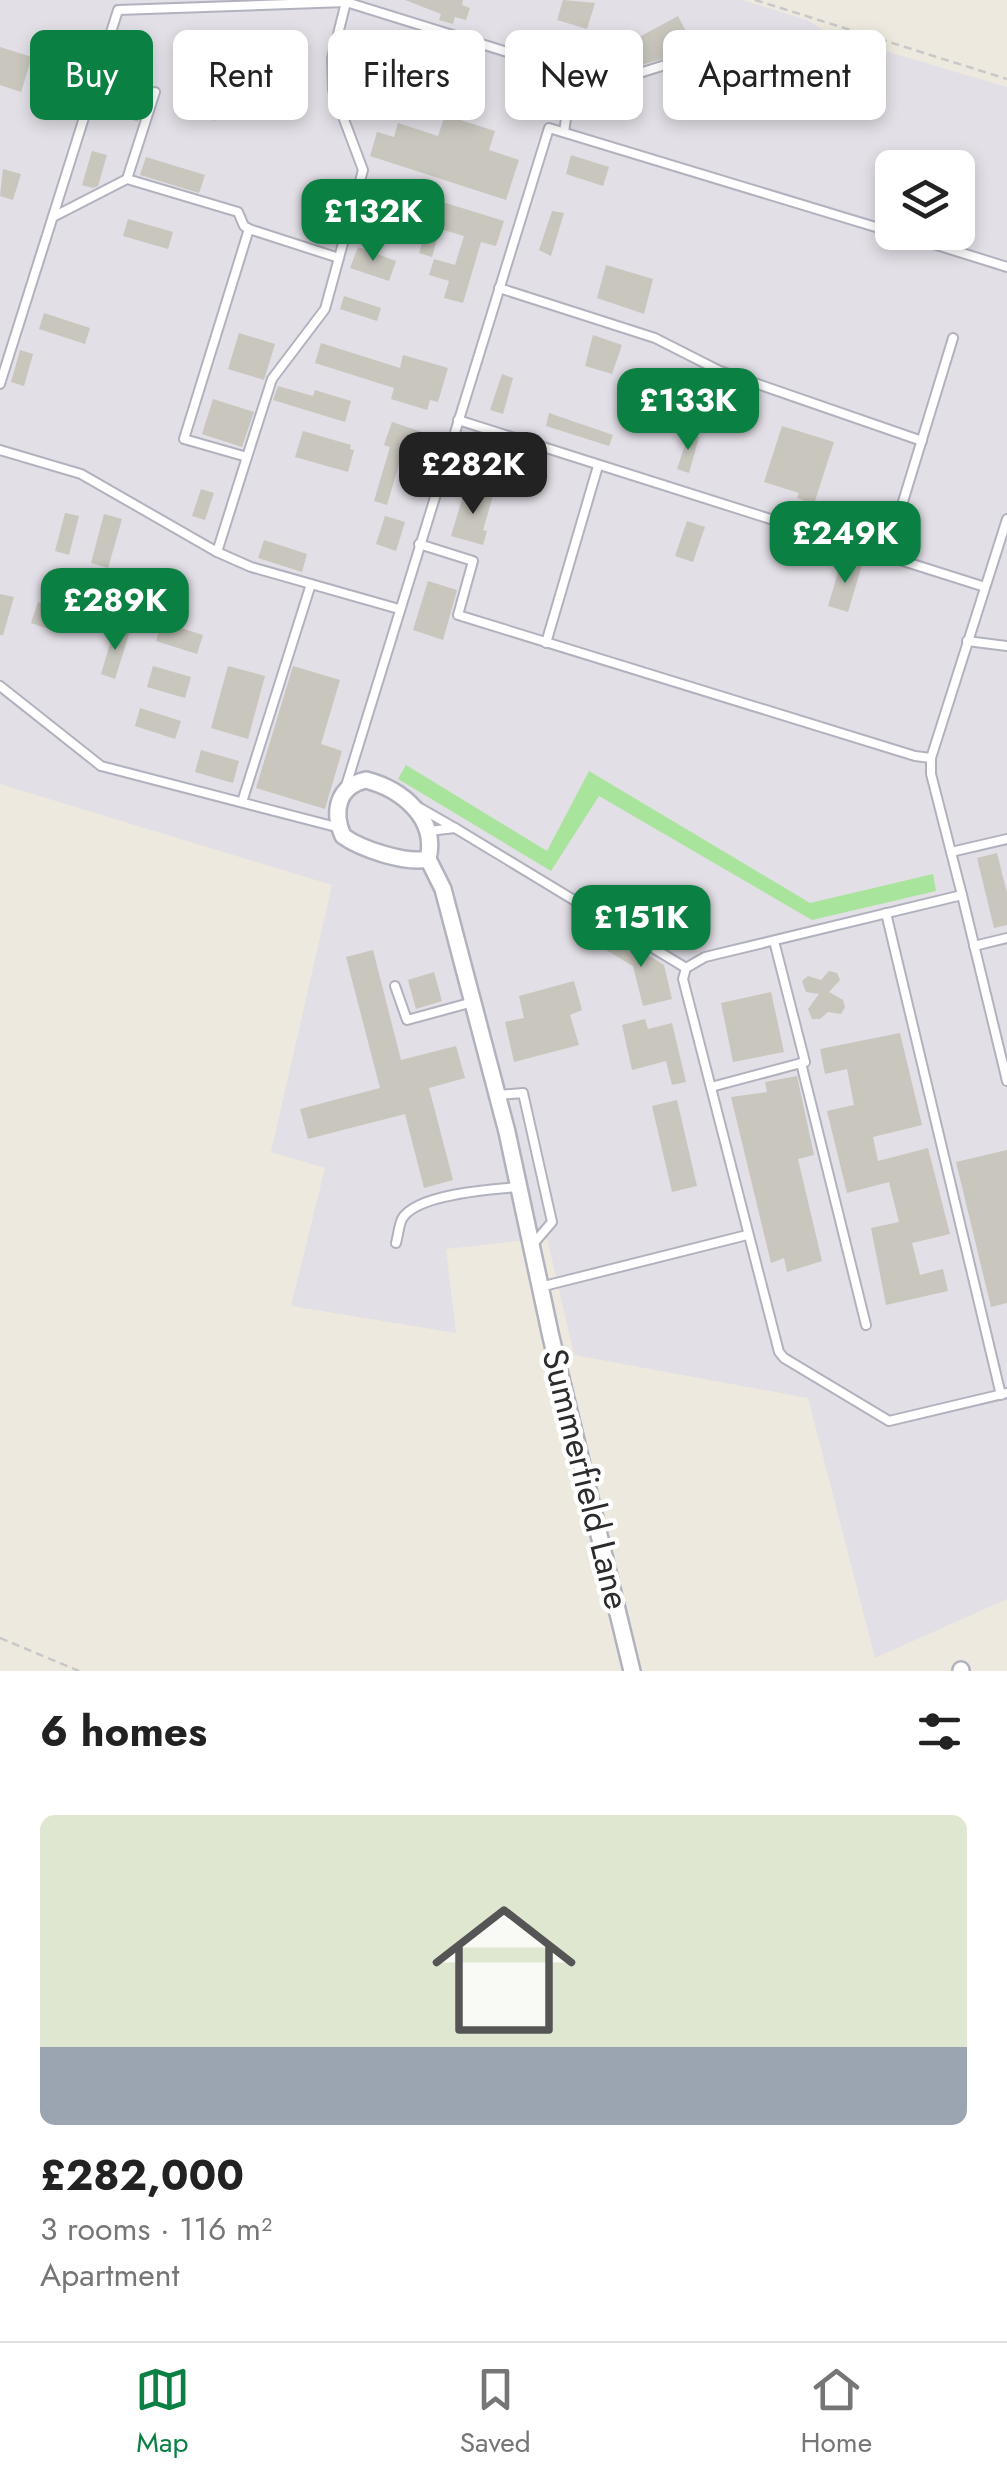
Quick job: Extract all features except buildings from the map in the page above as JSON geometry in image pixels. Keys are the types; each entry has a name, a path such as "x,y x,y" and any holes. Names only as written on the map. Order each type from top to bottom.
{"street":[{"path":"426,832 412,803 382,784 354,782 339,801 340,828 349,841 416,861 428,859"},
{"name":"Summerfield Lane","path":"426,832 428,859 443,889 497,1094 632,1671"}],"lane":[{"path":"217,552 272,379 325,309 363,170 333,90 332,58 346,2"},
{"path":"0,384 118,10 346,2 505,52"},
{"path":"127,179 155,92"},
{"path":"564,132 565,120"},
{"path":"345,789 550,128 875,226"},
{"path":"53,217 127,179 238,212 249,230 339,258"},
{"path":"247,457 184,439 249,230"},
{"path":"952,250 1007,267"},
{"path":"499,288 655,338 720,371 922,440"},
{"path":"886,554 953,338"},
{"path":"458,420 984,587"},
{"path":"0,450 81,474 217,552 251,567 399,610"},
{"path":"546,643 598,466"},
{"path":"1007,519 930,758 1007,1081"},
{"path":"419,544 473,561 458,615 930,758"},
{"path":"242,802 311,584"},
{"path":"967,641 1007,646"},
{"path":"0,686 101,766 340,828"},
{"path":"356,748 356,770 382,784"},
{"path":"412,803 686,968"},
{"path":"426,832 454,828"},
{"path":"951,852 1007,839"},
{"path":"886,913 1004,1394 889,1422 784,1358 773,1340 683,978 686,968 706,957 774,940 886,913 962,895"},
{"path":"974,946 1007,938"},
{"path":"710,1087 805,1062 774,940"},
{"path":"395,986 406,1020 472,1002"},
{"path":"801,1064 866,1325"},
{"path":"497,1094 523,1093 552,1222 531,1245"},
{"path":"396,1243 402,1218 416,1205 479,1190 518,1187"},
{"path":"540,1286 747,1235"}],"path":[{"path":"755,0 1007,79"},
{"path":"0,1638 79,1671"}],"shaded area":[{"path":"0,0 742,0 807,20 823,30 663,30 663,120 886,120 886,51 1007,87 1007,1599 875,1658 808,1398 574,1355 547,1238 446,1249 456,1333 291,1306 325,1168 271,1152 332,885 0,784"}],"green space":[{"path":"406,765 547,851 589,771 810,903 933,874 936,891 812,920 599,796 551,871 398,779"}]}
